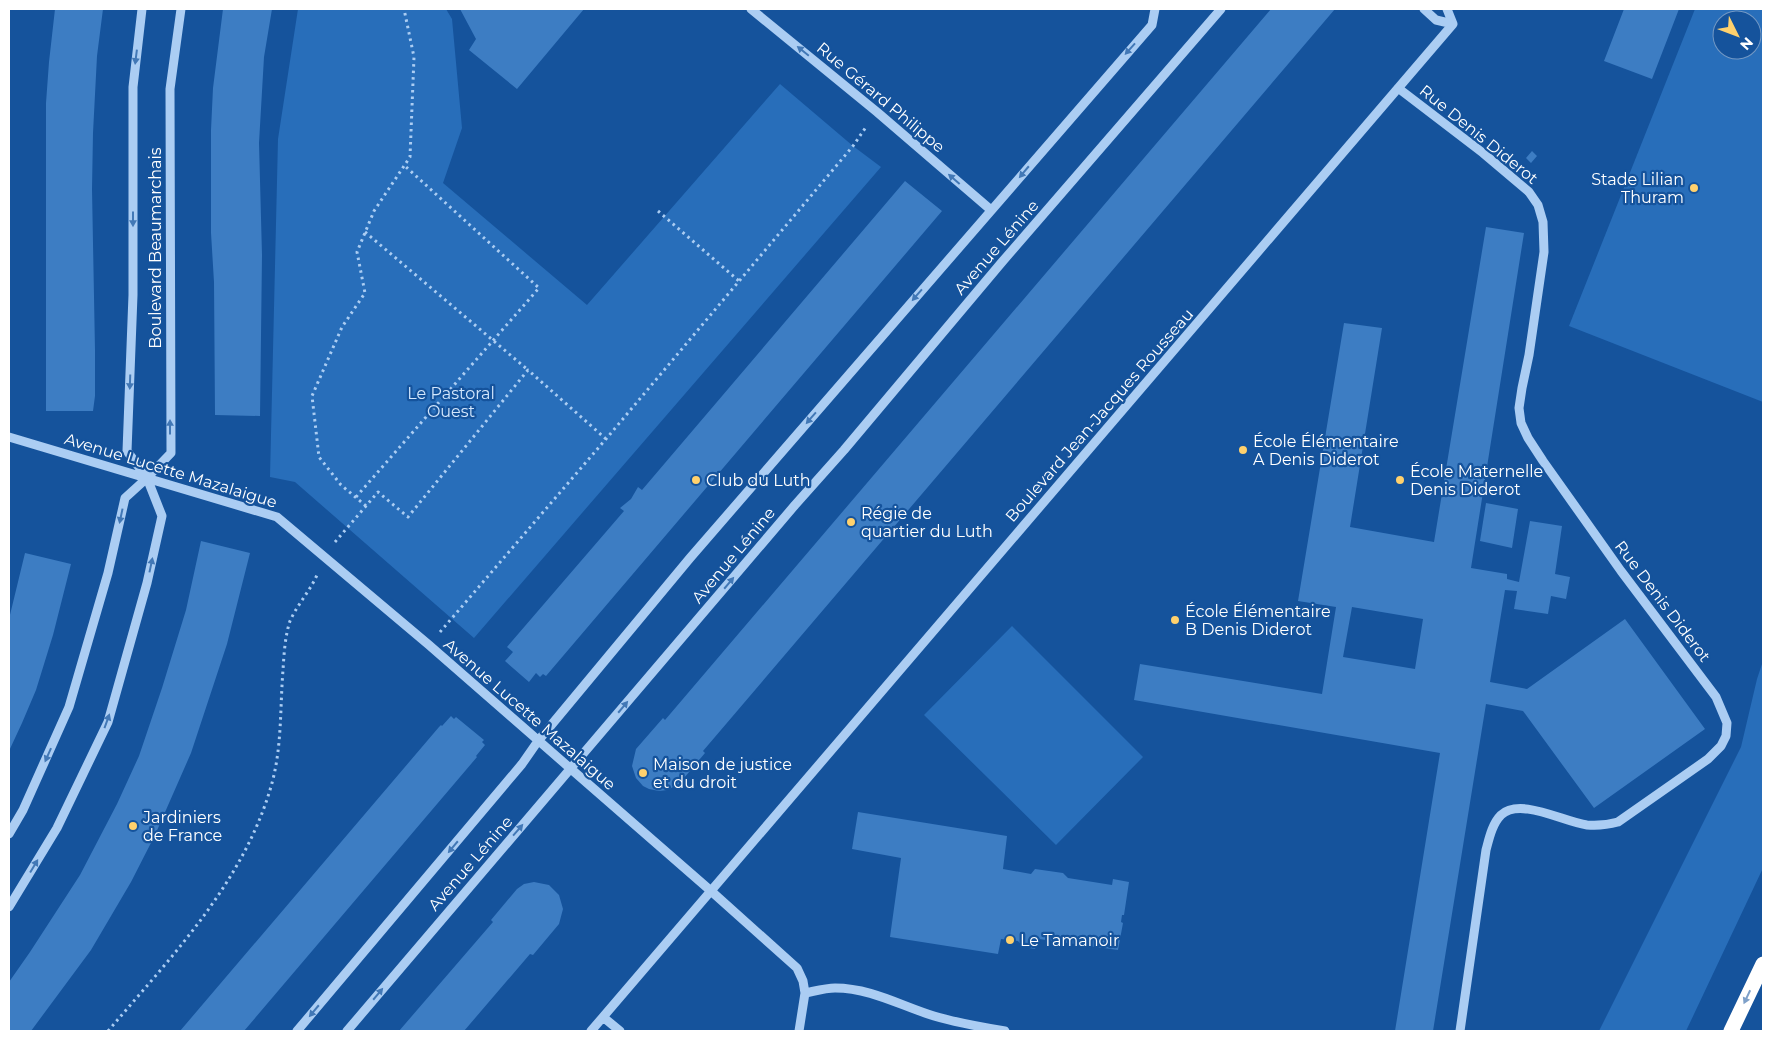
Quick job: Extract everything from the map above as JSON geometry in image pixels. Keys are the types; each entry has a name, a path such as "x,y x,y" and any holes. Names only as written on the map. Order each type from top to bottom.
{"highway":[{"path":"1731,1031 1763,964"}],"street":[{"name":"Boulevard Beaumarchais","path":"9,907 57,828 108,722 147,583 162,516 147,478 127,451 133,295 133,87 142,9"},
{"name":"Boulevard Beaumarchais","path":"9,834 24,810 69,707 108,573 125,498 170,453 170,89 181,9"},
{"name":"Rue Gérard Philippe","path":"751,9 877,112 992,210"},
{"name":"Avenue Lénine","path":"297,1031 516,772 538,741 690,558 992,210 1079,106 1152,25 1155,9"},
{"name":"Avenue Lénine","path":"347,1031 844,450 1002,262 1221,9"},
{"path":"1424,9 1436,20 1453,24"},
{"path":"1447,9 1453,24"},
{"name":"Boulevard Jean-Jacques Rousseau","path":"592,1031 1453,24"},
{"name":"Rue Denis Diderot","path":"1398,88 1483,153 1529,192 1538,205 1542,222 1544,252 1529,355 1522,388 1521,423 1543,461 1615,564 1716,697 1726,723 1726,736 1721,746 1708,760 1618,822 1602,826 1585,824 1521,807 1510,809 1500,816 1492,831 1486,850 1460,1031"},
{"name":"Avenue Lucette Mazalaigue","path":"9,437 277,517 712,891 796,968 804,981 805,993"},
{"path":"799,1031 805,993 834,988 859,990 888,998 907,1007 940,1018 1005,1031"},
{"path":"603,1018 620,1031"}],"path":[{"path":"366,506 341,485 319,457 312,396 342,327 365,293 357,252 365,232 374,211 410,157 414,57 404,9"},
{"path":"428,645 606,440 740,281 853,146 877,112"},
{"path":"356,497 539,288 404,166"},
{"path":"658,211 740,281"},
{"path":"365,232 494,340 606,440"},
{"path":"108,1031 201,919 226,884 254,833 263,812 277,761 284,651 290,621 311,589 323,556 378,492 408,517 528,370"}],"green space":[{"name":"Le Pastoral Ouest","path":"298,9 446,9 452,19 462,128 443,183 587,305 780,84 853,146 881,167 474,638 295,482 270,477 278,139"},
{"name":"Stade Lilian Thuram","path":"1695,9 1763,9 1763,402 1569,326"},
{"path":"1012,626 1143,757 1056,845 924,715"},
{"path":"1763,661 1763,868 1686,1031 1599,1031 1741,747"}],"building":[{"path":"55,9 103,9 97,56 93,133 95,396 93,411 46,411 46,103"},
{"path":"223,9 272,9 264,57 259,143 262,255 260,416 215,415 211,130 213,88"},
{"path":"460,9 584,9 517,89 469,50 476,39"},
{"path":"1271,9 1335,9 703,751 705,753 679,784 667,790 659,791 643,786 636,778 632,766 636,749 663,718 665,720"},
{"path":"1624,9 1679,9 1652,79 1604,61"},
{"path":"1532,151 1537,156 1531,163 1526,158"},
{"path":"905,181 942,211 546,676 543,674 540,677 536,673 529,682 505,661 513,652 507,647 624,511 620,508 631,499 638,487 642,490"},
{"path":"1486,227 1524,233 1471,568 1507,574 1507,579 1519,582 1530,521 1562,526 1555,574 1570,577 1566,599 1551,596 1548,614 1514,609 1517,591 1505,590 1490,682 1527,689 1625,619 1705,729 1594,808 1523,711 1486,704 1433,1031 1395,1031 1440,753 1134,700 1140,664 1322,694 1336,607 1298,601 1344,323 1382,328 1350,527 1434,542","holes":["1352,607 1423,619 1415,669 1343,657"]},
{"path":"1486,503 1518,509 1512,548 1480,541"},
{"path":"201,541 250,553 227,644 191,753 155,835 131,882 91,950 31,1031 9,1031 9,982 80,875 117,804 139,756 186,610"},
{"path":"25,553 71,564 53,635 36,690 9,751 9,619"},
{"path":"451,716 454,719 456,717 484,740 482,742 485,745 477,757 244,1031 180,1031 439,727"},
{"path":"858,812 1007,836 1003,869 1031,874 1035,869 1063,873 1068,878 1112,885 1113,879 1129,882 1124,915 1122,915 1121,922 1123,923 1118,950 1039,939 1038,946 1035,949 1023,947 1018,941 1001,939 998,954 890,937 901,858 852,849"},
{"path":"534,882 549,885 559,895 563,909 559,924 533,955 530,954 464,1031 399,1031 493,922 491,920 517,889 524,884"}],"place":[{"name":"Stade Lilian Thuram","path":"1694,188"},
{"name":"École Élémentaire A Denis Diderot","path":"1243,450"},
{"name":"Club du Luth","path":"696,480"},
{"name":"École Maternelle Denis Diderot","path":"1400,480"},
{"name":"Régie de quartier du Luth","path":"851,522"},
{"name":"École Élémentaire B Denis Diderot","path":"1175,620"},
{"name":"Maison de justice et du droit","path":"643,773"},
{"name":"Jardiniers de France","path":"133,826"},
{"name":"Le Tamanoir","path":"1010,940"}]}
